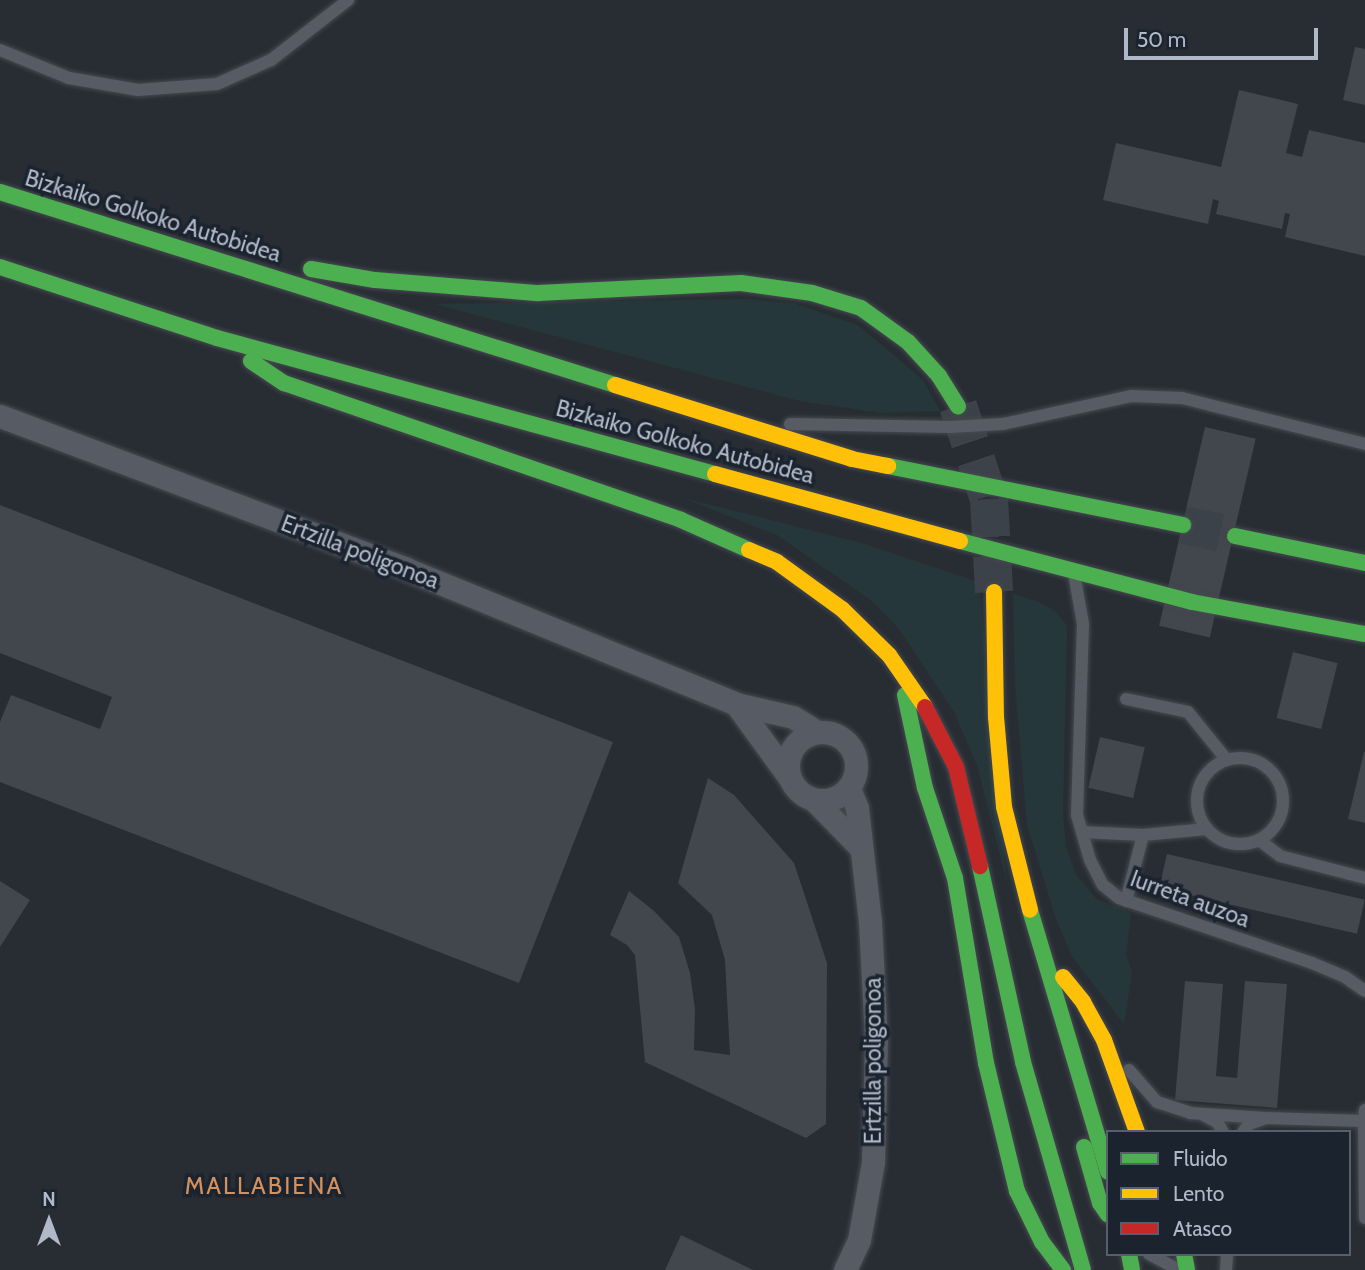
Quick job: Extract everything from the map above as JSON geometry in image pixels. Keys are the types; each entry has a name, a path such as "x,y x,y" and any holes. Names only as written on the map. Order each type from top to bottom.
{"highway":[{"name":"Bizkaiko Golkoko Autobidea","path":"0,192 852,459 1183,525"},
{"path":"165,244 375,280 538,293 741,283 813,293 861,307 908,342 939,376 957,406"},
{"name":"Bizkaiko Golkoko Autobidea","path":"0,267 217,338 1073,572 1192,602 1365,634"},
{"path":"217,338 284,383 681,520 778,562 842,609 889,655 933,718 956,767 1003,960 1026,1075 1083,1270"},
{"path":"1235,536 1365,563"},
{"path":"994,592 996,717 1004,807 1026,895 1106,1165"},
{"path":"901,672 959,959 971,976"},
{"path":"925,788 955,878 986,1063 1017,1191 1042,1242 1063,1270"},
{"path":"1045,956 1083,1002 1104,1041 1136,1130"},
{"path":"1003,960 1038,1046"},
{"path":"1003,960 1007,1072"},
{"path":"1057,994 1093,1063"},
{"path":"1057,994 1062,1062 1100,1202 1106,1212"},
{"path":"1051,1098 1069,1171 1083,1270"},
{"path":"1049,1211 1083,1270"}],"street":[{"name":"Ertzilla poligonoa","path":"0,416 406,569 727,700 793,717 817,732"},
{"path":"727,700 803,795 814,800 860,848"},
{"path":"789,777 787,765 796,743 817,732 829,732 849,744 857,766 849,788 834,799 814,800"},
{"name":"Ertzilla poligonoa","path":"845,1270 859,1240 873,1162 876,1040 870,922 857,808 849,788"}],"lane":[{"path":"0,50 69,78 138,90 217,84 271,60 348,0"},
{"path":"726,420 911,426 1003,424 1131,396 1182,398 1365,444"},
{"name":"Iurreta auzoa","path":"1073,572 1083,624 1077,815 1090,860 1103,884 1126,901 1312,963 1345,977 1365,991"},
{"path":"1126,699 1188,712 1226,759"},
{"path":"1240,757 1267,767 1282,791 1279,820 1259,840 1231,844 1218,839 1199,817 1197,789 1208,771 1226,759 1240,757"},
{"path":"1082,831 1143,835 1207,829"},
{"path":"1126,901 1143,835"},
{"path":"1259,840 1280,856 1365,878"},
{"path":"945,894 995,929"},
{"path":"1104,1041 1157,1102 1200,1114 1217,1122 1222,1130"},
{"path":"1200,1114 1266,1118 1364,1116 1365,1218"},
{"path":"1244,1130 1249,1124 1266,1118"},
{"path":"1154,1256 1172,1264"}],"shaded area":[{"path":"744,299 794,303 858,325 923,380 940,411 881,413 800,401 435,304"},
{"path":"683,498 862,543 979,582 1007,883 977,765 954,712 899,629 872,601 777,535"},
{"path":"1013,594 1039,602 1055,611 1067,626 1063,815 1066,847 1076,875 1097,899 1131,913 1126,955 1132,972 1124,1024 1072,956 1056,919 1027,825 1015,684"}],"building":[{"path":"1355,47 1365,49 1365,105 1343,100"},
{"path":"1239,90 1298,104 1286,153 1302,157 1309,130 1365,143 1365,256 1285,237 1290,214 1285,213 1282,229 1216,214 1219,201 1213,199 1208,224 1103,200 1116,143 1221,167"},
{"path":"1205,427 1256,439 1210,637 1159,626"},
{"path":"0,505 613,742 519,983 0,782 0,722 11,695 100,729 112,697 0,653"},
{"path":"1293,652 1338,663 1321,729 1277,718"},
{"path":"1100,737 1145,747 1133,798 1088,788"},
{"path":"1365,752 1365,823 1348,819"},
{"path":"708,778 734,795 794,863 827,963 826,1124 806,1138 645,1062 635,955 627,945 610,935 629,891 654,911 679,937 690,973 695,1009 694,1050 730,1055 725,960 712,915 678,883"},
{"path":"1167,854 1365,900 1357,934 1159,888"},
{"path":"0,881 30,900 0,947"},
{"path":"1185,981 1223,984 1216,1076 1237,1078 1245,981 1287,984 1277,1108 1175,1100"},
{"path":"681,1235 753,1270 665,1270"}],"tunnel":[{"path":"958,406 989,499 994,592"},
{"path":"1183,525 1235,536"}],"traffic: fast":[{"path":"0,192 615,385"},
{"path":"0,267 217,338 715,474"},
{"path":"311,269 375,280 538,293 741,283 812,293 861,308 908,342 939,376 958,406"},
{"path":"251,361 284,383 681,520 749,550"},
{"path":"888,466 1183,525"},
{"path":"1235,536 1365,563"},
{"path":"960,541 1192,602 1365,634"},
{"path":"905,695 925,788 955,878 986,1063 1017,1191 1042,1242 1063,1270"},
{"path":"980,866 1023,1062 1083,1270"},
{"path":"1030,910 1106,1165"},
{"path":"1084,1147 1100,1203 1106,1212"},
{"path":"1129,1256 1132,1270"},
{"path":"1184,1256 1187,1270"}],"traffic: slow":[{"path":"615,385 852,459 888,466"},
{"path":"715,474 960,541"},
{"path":"749,550 777,562 842,609 889,655 925,707"},
{"path":"994,592 996,717 1004,807 1030,910"},
{"path":"1063,977 1083,1002 1104,1040 1136,1130"}],"traffic: jam":[{"path":"925,707 956,767 980,866"}],"district":[{"name":"MALLABIENA","path":"264,1186"}]}
